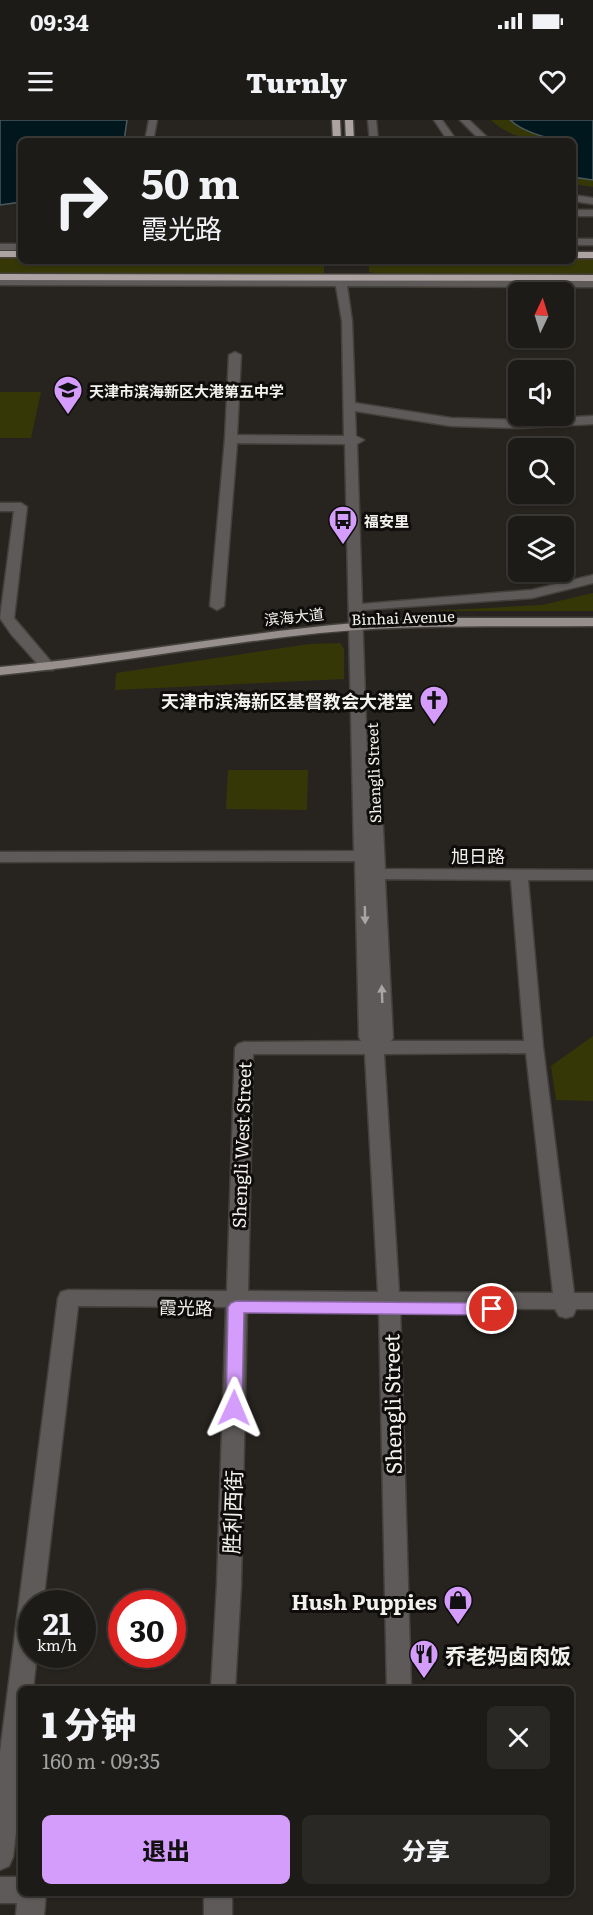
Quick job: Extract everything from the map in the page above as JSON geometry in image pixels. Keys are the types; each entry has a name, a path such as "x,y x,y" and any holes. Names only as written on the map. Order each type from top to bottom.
{"highway":[{"path":"336,120 336,138"},
{"path":"349,120 350,138"},
{"path":"0,254 18,254"},
{"path":"576,255 593,255"},
{"path":"0,277 341,277"},
{"path":"356,277 593,278"}],"main road":[{"name":"滨海大道","path":"0,671 48,667 259,637 362,629 593,622"},
{"name":"Binhai Avenue","path":"0,677 74,671 362,629 593,630"}],"street":[{"path":"150,138 153,120"},
{"path":"372,120 374,138"},
{"path":"438,120 451,138"},
{"path":"464,120 483,138"},
{"path":"576,198 593,201 590,207 592,213 576,213"},
{"path":"576,242 593,242"},
{"path":"0,248 18,248"},
{"path":"576,248 593,248"},
{"name":"Shengli Street","path":"341,277 347,321 353,407 370,871 384,1038 374,1048 389,1304 399,1686"},
{"path":"0,282 356,277 593,284"},
{"name":"Shengli Street","path":"353,407 356,277"},
{"path":"217,606 231,440 235,355"},
{"path":"353,407 451,422 519,424 593,420"},
{"path":"231,440 354,440"},
{"name":"Shengli Street","path":"354,440 366,607 362,629"},
{"path":"0,507 21,507 4,619 48,667"},
{"path":"366,607 532,594 593,579"},
{"path":"0,639 20,637"},
{"name":"旭日路","path":"0,857 370,871 593,884"},
{"name":"旭日路","path":"519,879 593,875"},
{"path":"519,879 534,1047 566,1305"},
{"path":"374,1048 534,1047"},
{"name":"Shengli West Street","path":"236,1303 244,1048 374,1048"},
{"name":"霞光路","path":"21,1686 67,1301 566,1305 593,1301"},
{"name":"胜利西街","path":"224,1686 236,1303"},
{"name":"霞光路","path":"566,1305 593,1310"},
{"name":"霞光路","path":"0,1857 18,1708"},
{"path":"0,1890 18,1890"},
{"path":"30,1915 32,1896"},
{"path":"218,1896 218,1915"}],"shaded area":[{"path":"491,120 593,120 593,187 576,184 576,138 526,138 509,133"},
{"path":"0,257 18,257 18,264 324,264 324,273 0,274"},
{"path":"576,258 593,258 593,274 377,274 369,272 369,264 576,264"},
{"path":"0,392 41,392 31,438 0,438"},
{"path":"593,593 593,611 431,611 542,605"},
{"path":"340,643 344,649 344,679 115,690 116,673 309,644"},
{"path":"228,770 308,770 307,810 226,809"},
{"path":"593,1036 593,1101 556,1100 551,1066"}],"water":[{"path":"0,120 127,120 124,138 18,138 18,202 0,205"},
{"path":"510,120 593,120 593,180 576,177 576,138 550,138 516,125"}],"place":[{"name":"天津市滨海新区大港第五中学","path":"68,416"},
{"name":"福安里","path":"343,546"},
{"name":"天津市滨海新区基督教会大港堂","path":"434,726"},
{"name":"Hush Puppies","path":"458,1626"},
{"name":"乔老妈卤肉饭","path":"424,1680"}],"route":[{"path":"234,1408 236,1307 492,1309"}]}
